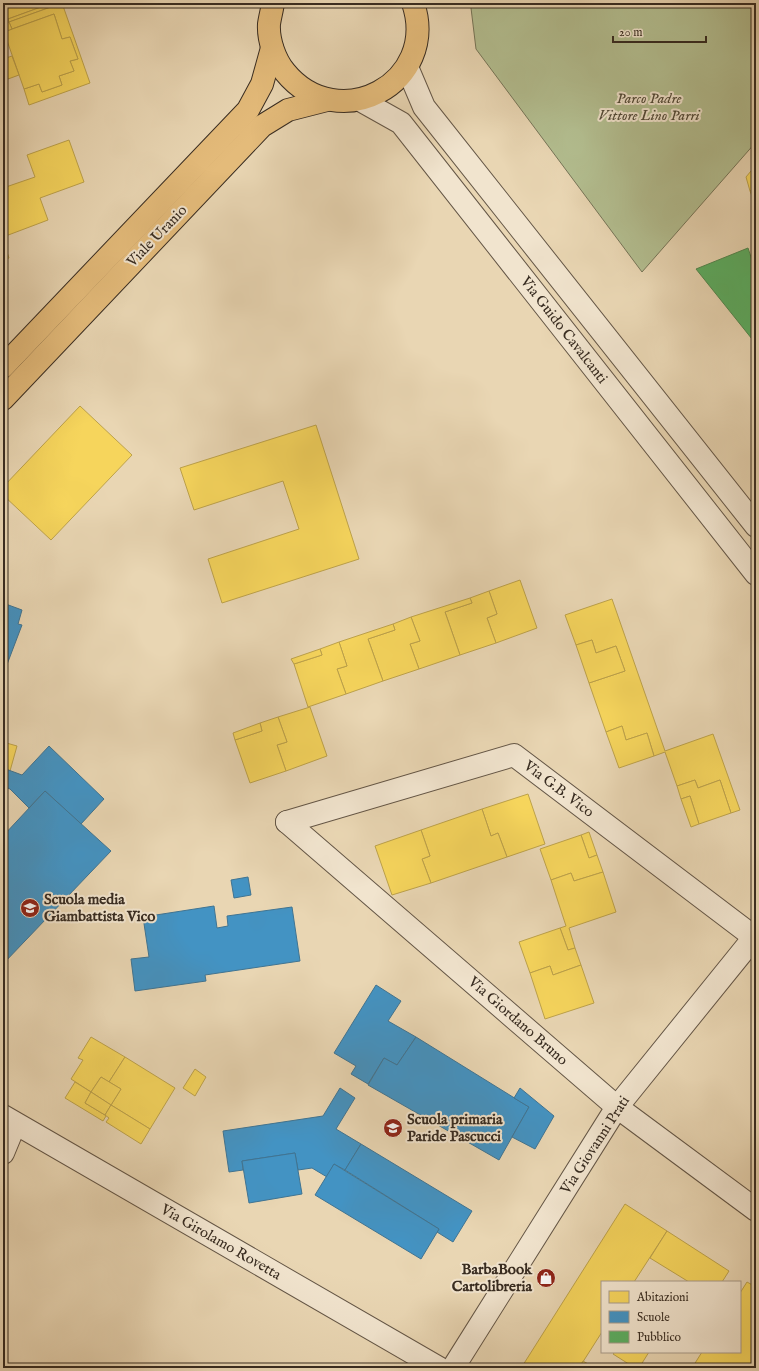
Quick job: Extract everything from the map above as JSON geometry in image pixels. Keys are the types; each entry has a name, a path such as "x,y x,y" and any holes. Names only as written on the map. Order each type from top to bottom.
{"main road":[{"path":"273,3 269,25 272,48 280,66 292,81 308,93 327,100 344,102 360,100 379,93 395,82 407,67 415,50 418,33 417,7"},
{"name":"Viale Uranio","path":"3,367 248,110 262,84 272,48"},
{"name":"Viale Uranio","path":"3,399 262,126 288,110 327,100"}],"street":[{"name":"Via Guido Cavalcanti","path":"407,67 424,107 756,526"},
{"name":"Via Guido Cavalcanti","path":"360,100 401,123 756,574"},
{"name":"Via G.B. Vico","path":"287,822 514,755 755,938"},
{"name":"Via Giordano Bruno","path":"287,822 617,1107 756,1210"},
{"name":"Via Giovanni Prati","path":"453,1368 617,1107 755,938"},
{"path":"3,1153 9,1120"},
{"name":"Via Girolamo Rovetta","path":"9,1120 439,1368"}],"green space":[{"name":"Parco Padre Vittore Lino Parri","path":"469,3 756,3 756,142 642,272 476,49 471,8"}],"building: Abitazioni":[{"path":"3,3 52,3 8,19"},
{"path":"52,3 62,3 9,22 8,19"},
{"path":"62,3 90,83 29,105 24,89 39,84 42,92 62,85 59,76 74,71 70,61 78,59 70,37 62,39 54,14 12,29 9,22"},
{"path":"3,4 9,22 5,24 3,19"},
{"path":"54,14 62,39 70,37 78,59 70,61 74,71 59,76 62,85 42,92 39,84 24,89 4,32"},
{"path":"3,19 5,24 9,22 12,29 4,32"},
{"path":"12,56 19,75 8,79 3,64 3,59"},
{"path":"69,140 84,182 40,198 48,220 3,237 3,188 35,177 27,155"},
{"path":"756,165 756,189 750,191 746,177"},
{"path":"756,189 756,207 750,191"},
{"path":"3,240 9,258 3,260"},
{"path":"80,406 132,455 51,540 3,495 3,487"},
{"path":"316,425 359,559 222,603 208,559 299,529 283,481 194,510 180,468"},
{"path":"520,580 537,628 496,643 487,618 497,614 489,591"},
{"path":"489,591 497,614 487,618 496,643 460,655 445,612 472,603 470,598"},
{"path":"470,598 472,603 445,612 460,655 419,669 410,644 420,641 411,617"},
{"path":"612,599 665,751 713,734 740,810 731,813 720,780 698,788 695,780 677,786 665,752 654,756 647,733 626,740 622,726 606,732 589,683 625,671 616,646 596,653 592,640 576,645 565,615"},
{"path":"411,617 420,641 410,644 419,669 383,681 368,639 395,630 393,624"},
{"path":"393,624 395,630 368,639 383,681 346,694 337,669 347,666 339,642"},
{"path":"592,640 596,653 616,646 625,671 589,683 576,645"},
{"path":"339,642 347,666 337,669 346,694 308,707 294,664 322,655 320,649"},
{"path":"320,649 322,655 294,664 291,659"},
{"path":"310,707 327,756 286,771 277,745 287,742 278,717"},
{"path":"278,717 287,742 277,745 286,771 250,783 235,740 262,731 260,723"},
{"path":"260,723 262,731 235,740 233,733"},
{"path":"622,726 626,740 647,733 654,756 619,768 606,732"},
{"path":"3,742 17,746 10,771 3,768"},
{"path":"695,780 698,788 720,780 731,813 699,824 690,796 681,799 677,786"},
{"path":"528,794 545,844 507,857 498,833 491,836 482,809"},
{"path":"690,796 699,824 691,827 681,799"},
{"path":"482,809 491,836 498,833 507,857 431,883 422,859 430,856 421,830"},
{"path":"421,830 430,856 422,859 431,883 392,895 375,846"},
{"path":"589,832 597,855 589,858 581,835"},
{"path":"581,835 589,858 597,855 603,872 574,881 571,873 551,880 540,849"},
{"path":"603,872 616,912 569,928 575,948 568,950 560,928 566,926 551,880 571,873 574,881"},
{"path":"560,928 568,950 575,948 581,965 553,975 550,966 530,973 519,942"},
{"path":"581,965 594,1003 545,1019 530,973 550,966 553,975"},
{"path":"91,1037 125,1057 109,1082 101,1077 91,1092 71,1079 83,1060 78,1058"},
{"path":"125,1057 175,1088 150,1129 111,1105 121,1089 109,1082"},
{"path":"195,1069 206,1077 195,1096 183,1088"},
{"path":"101,1077 121,1089 111,1105 91,1092"},
{"path":"75,1082 91,1092 85,1103 106,1116 103,1121 65,1098"},
{"path":"91,1092 111,1105 105,1115 85,1103"},
{"path":"111,1105 150,1129 141,1144 106,1122 109,1118 105,1115"},
{"path":"625,1204 667,1231 635,1281 601,1281 601,1334 579,1368 527,1368 523,1365"},
{"path":"667,1231 729,1271 723,1281 687,1281 650,1258"},
{"path":"747,1282 756,1287 756,1360 751,1368 692,1368 701,1353 741,1353 741,1291"},
{"path":"648,1353 639,1368 635,1368 613,1354"},
{"path":"583,1361 595,1368 579,1368"}],"building: Scuole":[{"path":"3,603 22,610 18,624 22,625 3,675"},
{"path":"49,746 104,799 81,824 45,791 29,808 10,789 3,786 3,768 22,775"},
{"name":"Scuola media Giambattista Vico","path":"45,791 111,851 3,964 3,836"},
{"path":"248,877 251,895 234,898 231,880"},
{"path":"214,906 217,928 228,926 227,916 292,907 300,961 205,975 206,981 135,991 131,959 149,957 143,917"},
{"path":"376,985 401,1001 388,1021 416,1037 397,1065 384,1058 368,1084 351,1074 356,1066 334,1053"},
{"path":"416,1037 529,1107 499,1160 368,1085 384,1058 397,1065"},
{"path":"340,1088 355,1098 336,1129 361,1144 345,1170 334,1164 327,1177 312,1168 298,1170 295,1153 242,1161 243,1170 229,1172 223,1131 323,1116"},
{"path":"520,1088 554,1116 535,1149 512,1137 529,1107 514,1098"},
{"path":"361,1144 472,1211 453,1242 437,1232 439,1229 345,1170"},
{"path":"295,1153 302,1194 249,1203 242,1161"},
{"path":"334,1164 439,1229 421,1259 315,1195"}],"building: Pubblico":[{"path":"748,248 756,272 756,344 696,269"}],"place":[{"name":"Scuola media Giambattista Vico","path":"30,908"},
{"name":"Scuola primaria Paride Pascucci","path":"393,1128"},
{"name":"BarbaBook Cartolibreria","path":"546,1278"}]}
